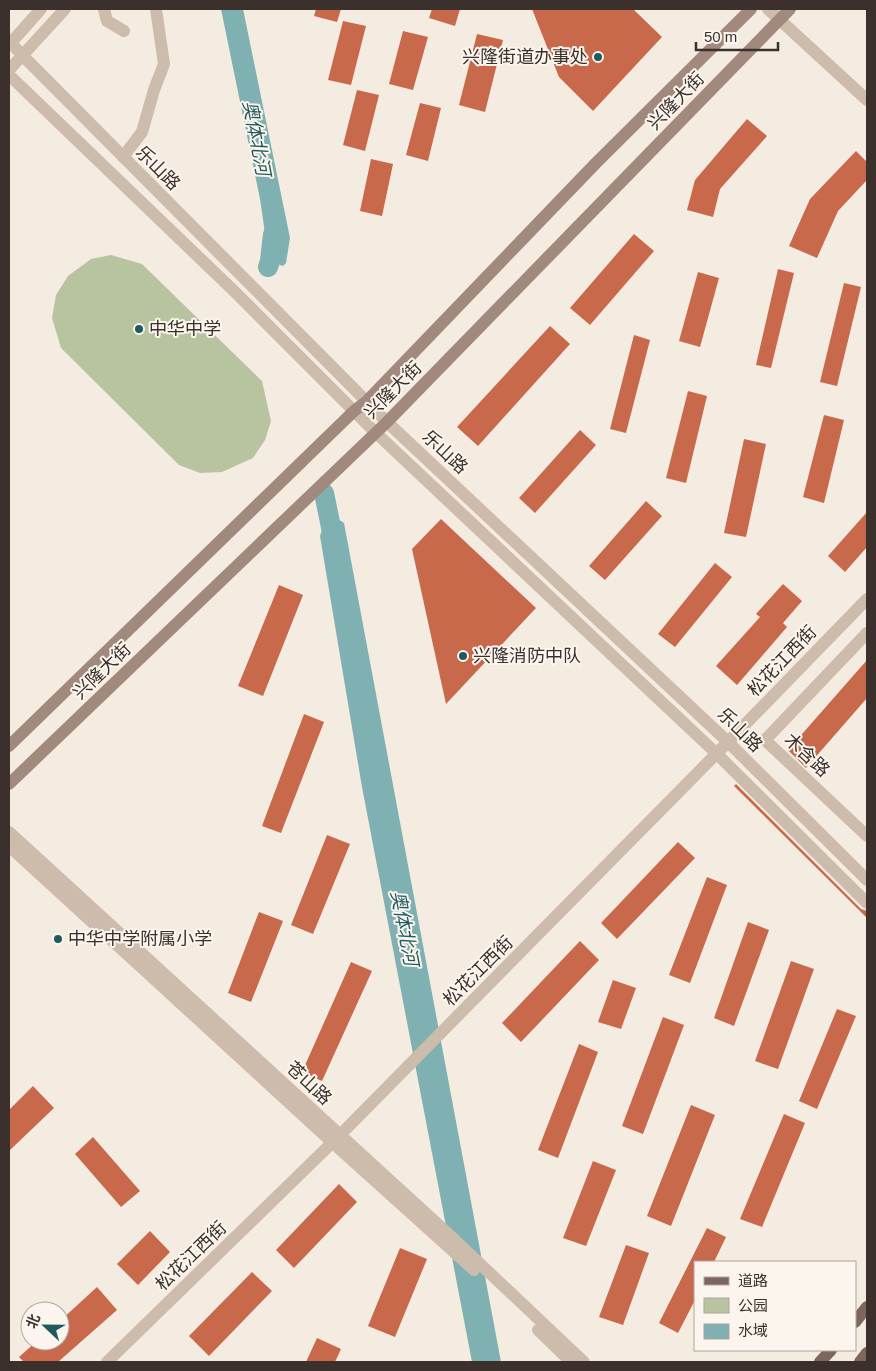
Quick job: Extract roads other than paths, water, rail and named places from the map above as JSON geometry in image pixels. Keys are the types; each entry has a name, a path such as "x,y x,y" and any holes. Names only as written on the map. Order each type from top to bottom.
{"main road":[{"name":"兴隆大街","path":"9,746 366,401 596,163 751,9"},
{"name":"兴隆大街","path":"9,784 387,422 790,9"},
{"path":"856,1321 867,1307"},
{"path":"820,1362 830,1351"},
{"path":"860,1362 867,1353"}],"street":[{"path":"9,43 41,9"},
{"path":"9,70 65,9"},
{"path":"104,9 107,21 124,31"},
{"path":"123,157 142,132 154,90 164,64 156,9"},
{"path":"768,9 867,100"},
{"name":"乐山路","path":"9,43 387,422 728,742 867,880"},
{"name":"乐山路","path":"9,75 220,278 375,432 717,754 867,903"},
{"name":"松花江西街","path":"107,1362 399,1076 867,599"},
{"name":"木含路","path":"867,632 765,740 867,836"},
{"name":"苍山路","path":"9,832 336,1139"},
{"name":"苍山路","path":"9,846 584,1362"},
{"name":"苍山路","path":"486,1275 571,1362"}],"water":[{"path":"221,9 243,9 290,238 286,263 283,266 270,261 264,248 265,233 260,199"},
{"path":"328,512 344,523 501,1362 472,1362 362,787 320,536"}],"waterway":[{"name":"奥体北河","path":"268,267 273,234"},
{"name":"奥体北河","path":"324,493 333,537"}],"place":[{"name":"兴隆街道办事处","path":"598,57"},
{"name":"中华中学","path":"139,329"},
{"name":"兴隆消防中队","path":"463,656"},
{"name":"中华中学附属小学","path":"58,939"}]}
